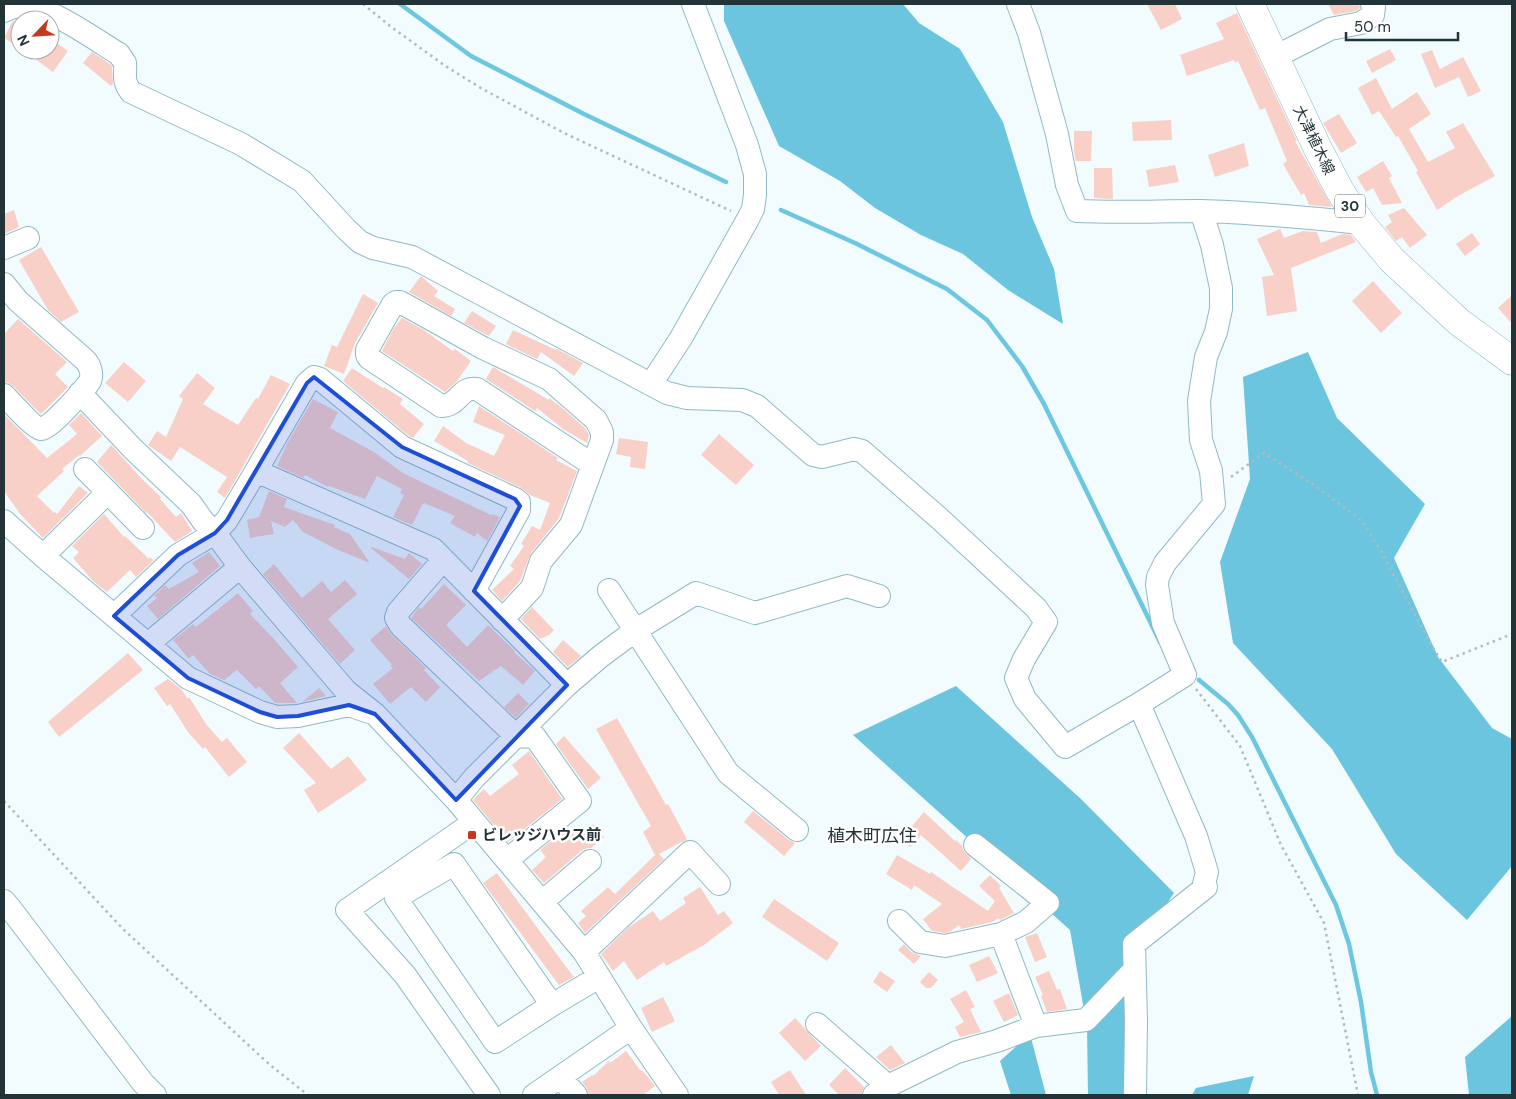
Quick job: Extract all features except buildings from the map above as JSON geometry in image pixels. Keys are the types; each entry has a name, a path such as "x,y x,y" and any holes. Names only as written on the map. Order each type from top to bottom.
{"main road":[{"name":"大津植木線","path":"1250,4 1321,156 1340,191 1361,223 1392,260 1459,322 1512,361"}],"street":[{"path":"651,384 681,338 748,219 753,209 755,195 755,174 747,144 692,4"},
{"path":"1018,4 1029,33 1057,134 1067,185 1078,211 1105,213 1201,211 1361,223"},
{"path":"1275,57 1330,29 1362,23 1373,15 1374,8 1372,4"},
{"path":"4,10 19,6 37,8 53,14 119,54 125,63 124,77 126,85 131,92 241,144 302,181 360,242 373,248 412,256 667,393 687,398 742,400 757,406 813,455 822,457 854,449 862,451 940,519 1036,608 1046,622 1024,659 1016,678 1025,699 1065,747 1185,675 1163,623 1157,585 1158,577 1165,563 1214,504 1211,471 1201,440 1199,401 1206,357 1216,332 1221,309 1221,288 1212,245 1201,211"},
{"path":"4,248 28,238"},
{"path":"4,284 18,301 89,364 91,374 90,380 80,393 49,426 44,428 40,429 33,424 4,396"},
{"path":"502,620 532,588 541,561 571,525 593,465 602,440 602,432 596,420 549,378 483,348 400,302 393,304 367,350 367,355 370,358 441,406 452,404 463,393 472,388 477,389 593,465"},
{"path":"114,616 178,555 215,533 227,520 307,383 314,378 320,380 402,447 519,502 519,510 474,591"},
{"path":"80,393 133,450 191,504 240,567 346,691 375,714 456,800 507,860 584,952 631,1028 667,1092"},
{"path":"85,469 143,528"},
{"path":"256,471 433,549 568,685"},
{"path":"43,556 108,492"},
{"path":"4,521 188,678 260,712 276,717 298,716 349,705 375,714"},
{"path":"443,560 398,612 396,618 401,626 516,736 535,737 580,801 507,860"},
{"path":"148,644 240,567"},
{"path":"456,800 474,778 516,736 601,656 636,630 696,593 755,613 847,586 879,596"},
{"path":"609,590 728,772 797,830"},
{"path":"1135,1095 1134,944 1206,887 1204,884 1207,872 1196,836 1139,704"},
{"path":"474,822 347,910 405,975 489,1095"},
{"path":"899,921 920,942 945,946 1001,934 1026,922 1048,903 975,845"},
{"path":"584,952 690,852 719,884"},
{"path":"542,902 590,861"},
{"path":"552,1005 454,864 396,898 495,1042 599,977"},
{"path":"4,901 143,1083 155,1095"},
{"path":"1001,934 1036,1026"},
{"path":"817,1024 881,1091 957,1052 1036,1026 1086,1020 1134,970"},
{"path":"534,1095 631,1028"},
{"path":"560,1077 576,1095"}],"path":[{"path":"363,4 428,54 479,87 564,133 748,219"},
{"path":"1213,490 1264,453 1362,520 1442,662 1512,634"},
{"path":"1185,675 1240,746 1281,845 1324,923 1358,1095"},
{"path":"4,801 123,929 270,1065 308,1095"}],"highlighted area":[{"path":"314,377 402,447 515,499 520,506 474,591 567,685 456,800 375,714 349,705 298,716 277,717 260,712 188,678 114,616 178,555 215,533 227,520 307,383"}],"shaded area":[{"path":"724,4 903,4 919,23 960,49 1003,122 1032,217 1054,269 1063,324 1008,290 963,254 921,235 875,208 840,181 779,146 724,21"},
{"path":"1308,352 1337,418 1425,504 1394,558 1438,657 1492,728 1512,739 1512,866 1467,920 1396,854 1332,749 1233,643 1220,562 1250,479 1243,377"},
{"path":"956,686 1081,799 1174,893 1138,947 1138,1095 1088,1095 1087,1027 1070,930 853,735"},
{"path":"1512,1016 1512,1095 1469,1095 1465,1057"},
{"path":"1030,1034 1046,1095 1011,1095 1000,1061"},
{"path":"1254,1076 1248,1095 1192,1095 1196,1088"}],"waterway":[{"path":"400,4 471,56 584,114 726,182"},
{"path":"781,210 855,243 947,289 987,320 1022,366 1044,404 1160,642"},
{"path":"1199,680 1228,704 1238,715 1252,737 1336,905 1349,944 1361,1002 1371,1072 1377,1095"}],"place":[{"name":"ビレッジハウス前","path":"472,835"}],"district":[{"name":"植木町広住","path":"872,836"}]}
